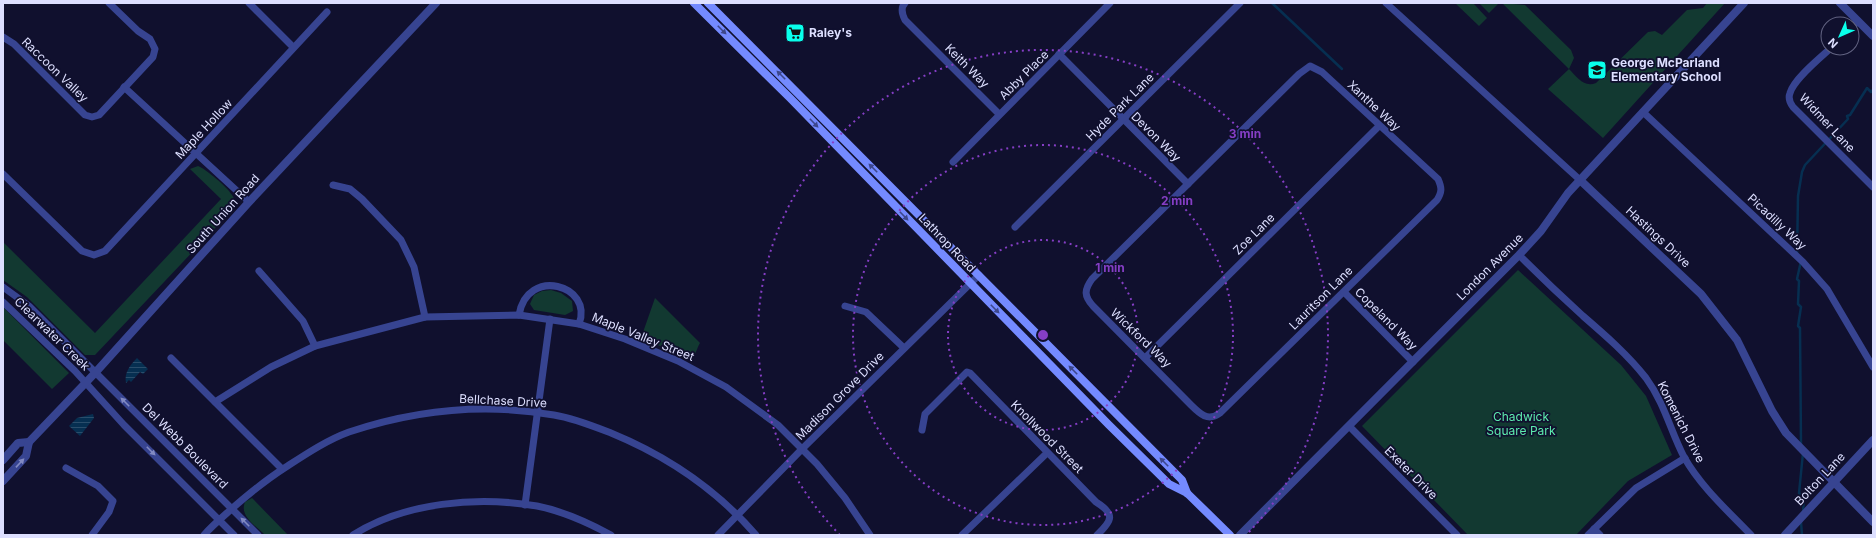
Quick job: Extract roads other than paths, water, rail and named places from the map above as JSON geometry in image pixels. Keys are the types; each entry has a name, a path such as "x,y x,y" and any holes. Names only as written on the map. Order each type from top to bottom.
{"main road":[{"name":"Lathrop Road","path":"694,3 785,93 970,284 1168,484 1187,493 1230,535"},
{"name":"Lathrop Road","path":"708,3 1182,480 1187,493"},
{"path":"785,93 792,86"}],"street":[{"path":"110,3 138,31 150,39 155,49 153,57 124,87 249,202"},
{"path":"249,3 293,47"},
{"name":"South Union Road","path":"3,481 26,456 29,442 85,382 96,373 249,202 436,3"},
{"name":"Keith Way","path":"905,3 902,9 902,14 918,33 999,114"},
{"name":"Abby Place","path":"953,162 1110,3"},
{"name":"Hyde Park Lane","path":"1015,227 1240,3"},
{"name":"Hastings Drive","path":"1386,3 1580,180 1701,294 1737,340 1772,410 1786,432 1873,522"},
{"name":"London Avenue","path":"1240,535 1520,255 1541,232 1568,193 1744,3"},
{"path":"1840,3 1849,16"},
{"name":"Maple Hollow","path":"3,174 82,251 94,255 105,250 327,12"},
{"path":"1860,27 1873,36"},
{"name":"Raccoon Valley","path":"3,37 14,44 85,115 92,117 99,115 124,87"},
{"name":"Devon Way","path":"1059,54 1188,184"},
{"name":"Widmer Lane","path":"1823,56 1791,89 1789,94 1790,103 1873,187"},
{"name":"Xanthe Way","path":"1188,184 1299,74 1310,66 1322,72 1378,126 1421,164"},
{"name":"Picadilly Way","path":"1643,112 1803,262 1827,289 1873,368"},
{"name":"Zoe Lane","path":"1146,357 1378,126"},
{"name":"Lauritson Lane","path":"1185,397 1204,416 1214,417 1344,292 1440,195 1441,186 1438,179 1421,164"},
{"name":"Wickford Way","path":"1185,397 1093,306 1085,293 1086,287 1092,279 1188,184"},
{"path":"333,185 350,189 362,199 400,240 414,267 424,317"},
{"name":"Komenich Drive","path":"1520,255 1554,290 1617,346 1645,377 1657,394 1685,458 1695,473 1719,502 1751,535"},
{"path":"259,272 303,321 315,346"},
{"name":"Madison Grove Drive","path":"718,535 802,449 979,275"},
{"path":"519,315 521,305 528,294 541,287 552,286 566,289 574,296 582,312 579,324"},
{"name":"Clearwater Creek","path":"3,287 30,306 96,373"},
{"name":"Copeland Way","path":"1344,292 1413,362"},
{"name":"Clearwater Creek","path":"3,302 85,382"},
{"path":"845,306 866,312 904,348"},
{"name":"Maple Valley Street","path":"215,402 271,367 315,346 424,317 519,315 579,324 625,339 678,361 726,387 778,425 802,449 845,498 870,535"},
{"path":"525,505 536,413 550,319"},
{"path":"171,358 282,470"},
{"name":"Knollwood Street","path":"922,430 925,414 967,372 974,376 982,387 1047,453 1096,502 1109,511 1110,517 1106,527 1097,535"},
{"name":"Del Webb Boulevard","path":"96,373 258,535"},
{"path":"85,382 124,425 234,535"},
{"name":"Bellchase Drive","path":"204,535 250,492 316,448 348,432 428,412 468,409 555,415 595,427 639,444 677,465 718,495 738,514 756,535"},
{"name":"Exeter Drive","path":"1349,426 1457,535"},
{"name":"Bolton Lane","path":"1785,535 1873,440"},
{"name":"South Union Road","path":"3,460 18,443 29,442"},
{"path":"962,535 1047,453"},
{"path":"1588,535 1636,488 1685,458"},
{"path":"66,468 98,486 113,501 109,512 92,535"},
{"path":"353,535 382,520 442,504 471,502 537,506 564,514 611,535"},
{"path":"1594,529 1600,535"}],"water":[{"path":"137,358 148,369 143,374 140,372 131,382 129,380 126,383 128,369"},
{"path":"93,414 94,418 80,436 69,426 77,418"}],"waterway":[{"path":"1272,3 1342,69"},
{"path":"1797,255 1798,196 1802,172 1805,165 1848,119 1847,116 1850,115 1867,88 1871,92 1873,90"},
{"path":"1801,261 1797,279 1799,281 1798,304 1801,307 1798,326 1800,328 1801,445"},
{"path":"1803,453 1799,493 1804,498 1803,512"},
{"path":"1801,522 1802,535"}],"place":[{"name":"Raley's","path":"795,33"},
{"name":"George McParland Elementary School","path":"1597,70"}],"park label":[{"name":"Chadwick Square Park","path":"1521,424"}]}
